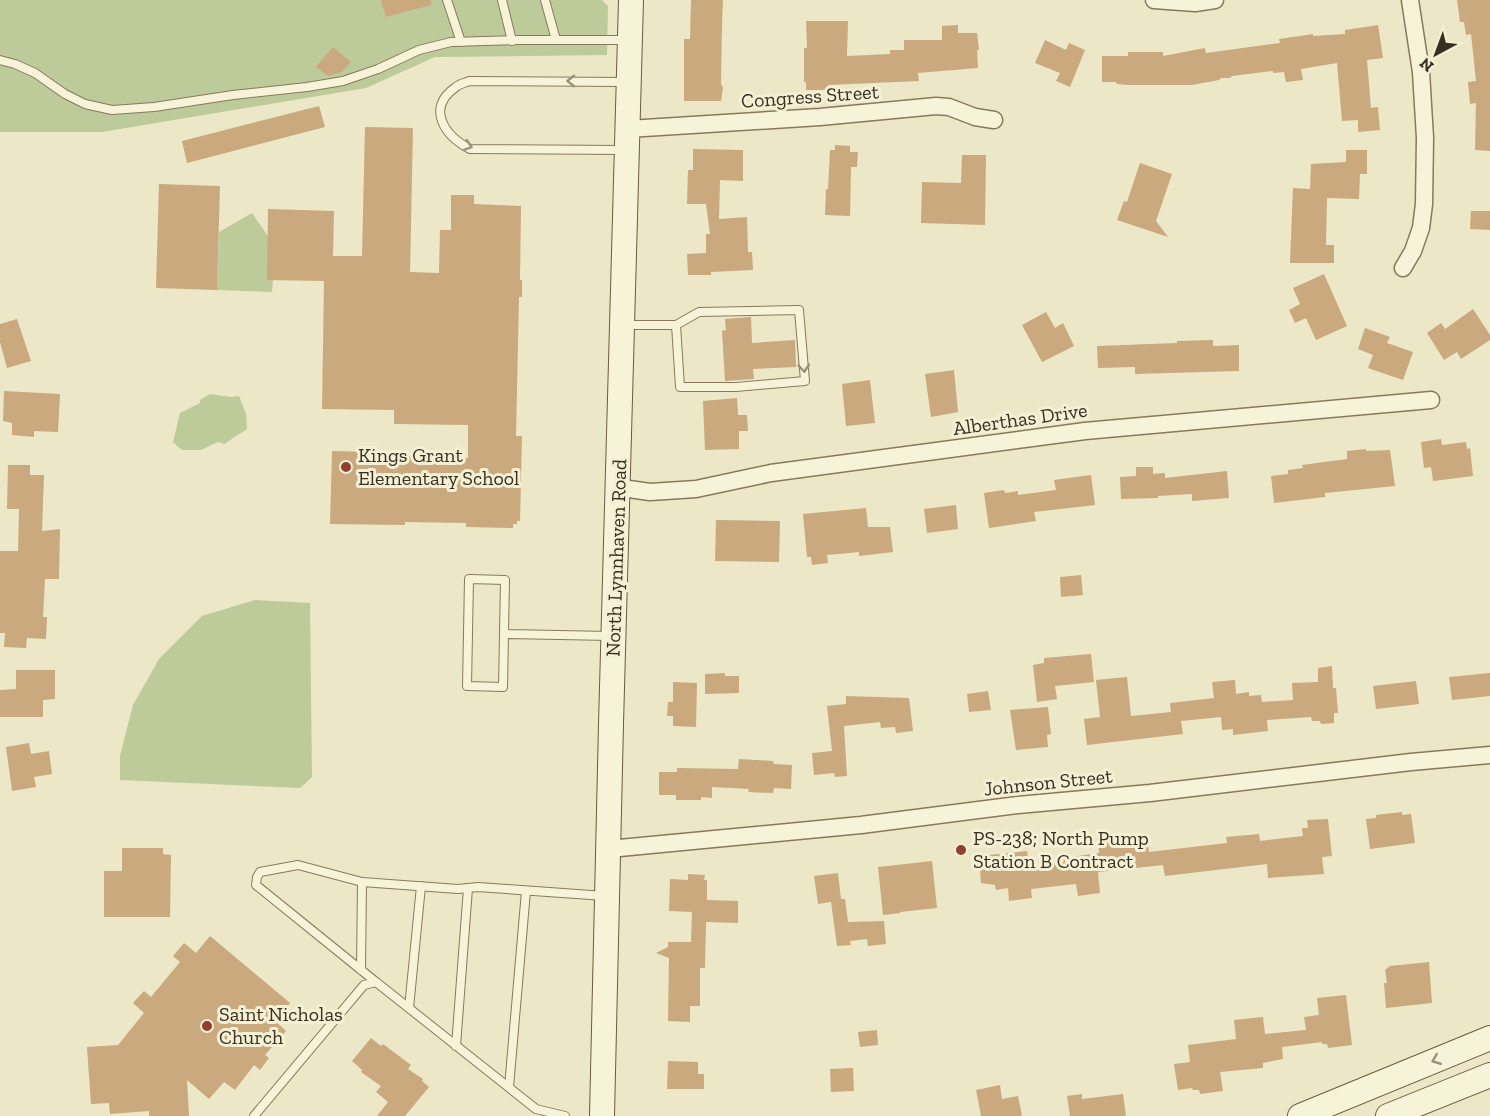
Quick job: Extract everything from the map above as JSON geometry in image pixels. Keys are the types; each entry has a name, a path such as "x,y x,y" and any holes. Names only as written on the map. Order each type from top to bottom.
{"street":[{"name":"North Lynnhaven Road","path":"602,1116 631,0"},
{"path":"1154,0 1195,3 1215,0"},
{"path":"1403,268 1413,251 1421,228 1424,204 1425,138 1421,72 1410,0"},
{"name":"Congress Street","path":"628,140 936,106 949,107 975,117 994,120"},
{"name":"Alberthas Drive","path":"618,486 650,492 696,489 771,473 1085,431 1431,400"},
{"name":"Johnson Street","path":"609,849 861,825 1018,805 1150,793 1411,762 1490,755"},
{"path":"1300,1116 1490,1038"},
{"path":"1388,1116 1490,1075"}],"lane":[{"path":"447,0 461,42"},
{"path":"502,0 512,40"},
{"path":"545,0 556,40"},
{"path":"0,60 35,73 65,94 85,104 112,110 154,107 343,81 378,69 419,50 451,42 630,40"},
{"path":"628,140 470,149 451,136 442,123 440,111 444,98 455,87 469,81 629,82"},
{"path":"623,325 676,325 699,312 799,310 805,381 736,387 680,387 676,325"},
{"path":"469,579 505,580 504,634 503,687 467,686 469,579"},
{"path":"504,634 614,636"},
{"path":"565,1116 536,1108 509,1088 256,885 257,877 260,872 298,865 362,882 608,896"},
{"path":"361,970 362,882"},
{"path":"409,1008 421,886"},
{"path":"456,1046 468,888"},
{"path":"509,1088 526,891"},
{"path":"254,1116 364,985 376,982"}],"green space":[{"path":"0,0 602,0 608,6 607,55 435,57 366,88 102,132 0,132"},
{"path":"252,213 268,236 273,280 272,292 217,290 219,232"},
{"path":"210,394 239,396 246,414 247,429 224,444 218,442 201,450 182,450 173,442 180,413 200,403 200,400"},
{"path":"255,600 310,603 312,777 300,788 120,780 120,756 133,705 159,659 202,616"}],"building":[{"path":"381,0 431,0 431,5 386,17"},
{"path":"691,0 723,0 721,101 684,101 684,39 690,39"},
{"path":"1457,0 1490,0 1490,151 1475,150 1476,103 1470,104 1468,82 1476,81 1471,34 1466,35 1464,22 1460,22"},
{"path":"806,21 848,21 847,56 890,54 890,50 904,50 904,40 942,40 942,26 958,25 958,33 977,33 978,68 918,73 919,81 828,85 828,90 806,90 804,48 807,48"},
{"path":"1378,25 1383,58 1367,60 1371,108 1378,107 1380,130 1358,132 1358,120 1342,121 1337,63 1301,69 1303,80 1286,82 1284,72 1273,73 1273,71 1232,76 1192,85 1128,85 1102,82 1102,56 1128,56 1128,52 1163,52 1163,56 1205,48 1206,53 1280,43 1279,39 1313,34 1313,36 1345,34 1345,30"},
{"path":"1045,40 1066,50 1069,43 1085,50 1070,87 1056,81 1060,73 1035,63"},
{"path":"333,47 351,62 342,72 328,76 316,67"},
{"path":"319,106 325,127 187,163 182,141"},
{"path":"365,127 413,128 410,272 439,273 440,230 451,230 451,195 474,195 474,204 521,206 520,280 522,280 522,297 519,297 516,436 522,436 520,521 513,524 513,528 466,527 466,523 330,524 332,451 406,453 406,456 468,458 468,425 394,424 394,410 322,409 324,281 267,280 268,209 334,211 333,256 362,256"},
{"path":"835,145 850,146 850,152 858,152 857,167 851,167 850,216 825,215 830,150 835,150"},
{"path":"693,149 743,150 743,181 720,180 719,219 747,217 748,252 752,252 753,270 688,275 687,254 706,253 706,234 710,234 706,204 687,204 688,170 693,170"},
{"path":"1346,150 1367,150 1367,174 1360,174 1359,199 1327,198 1326,245 1334,245 1334,263 1290,263 1293,188 1310,189 1311,164 1346,162"},
{"path":"962,155 986,155 985,225 921,223 922,182 961,183"},
{"path":"1140,163 1172,174 1156,221 1168,237 1117,220 1124,201 1127,202"},
{"path":"159,184 220,186 217,290 156,288"},
{"path":"1471,211 1490,211 1490,230 1470,229"},
{"path":"1324,274 1347,326 1316,340 1306,318 1295,323 1289,310 1300,304 1293,288"},
{"path":"1473,309 1490,335 1490,340 1461,359 1457,352 1444,360 1427,333 1441,323 1445,329"},
{"path":"1046,312 1055,328 1063,323 1074,346 1042,362 1022,325"},
{"path":"751,317 752,343 795,340 796,367 753,369 754,379 725,381 722,331 726,330 725,319"},
{"path":"17,319 31,361 7,368 0,342 0,324"},
{"path":"1365,328 1390,337 1387,343 1413,352 1403,380 1368,368 1373,355 1358,349"},
{"path":"1213,340 1213,346 1239,345 1239,371 1135,374 1135,367 1098,368 1097,346"},
{"path":"954,370 958,412 931,417 925,374"},
{"path":"870,380 875,423 846,426 842,384"},
{"path":"4,391 60,394 58,432 34,431 34,437 12,435 12,423 3,421"},
{"path":"737,398 738,415 747,415 748,431 739,431 739,449 705,450 703,401"},
{"path":"1441,439 1442,445 1466,442 1467,449 1470,448 1473,476 1433,481 1431,467 1424,468 1421,442"},
{"path":"1366,449 1366,451 1390,450 1395,486 1325,493 1325,497 1274,503 1271,476 1288,474 1288,470 1303,468 1302,465 1347,459 1347,451"},
{"path":"8,465 30,465 30,475 44,475 42,531 60,529 59,579 45,579 43,617 47,617 46,639 27,638 26,648 4,647 5,633 0,633 0,551 18,551 19,509 7,509"},
{"path":"1136,467 1153,467 1153,474 1165,473 1165,478 1227,471 1229,498 1192,501 1192,494 1121,499 1120,477 1136,476"},
{"path":"1091,475 1095,505 1034,512 1036,521 989,528 984,493 1004,490 1005,493 1018,491 1018,495 1056,490 1054,480"},
{"path":"956,505 958,529 927,533 924,509"},
{"path":"866,508 868,527 890,527 893,552 859,556 859,552 827,555 828,563 812,565 811,557 807,557 803,514"},
{"path":"716,520 780,521 779,562 715,561"},
{"path":"1081,575 1083,595 1061,597 1060,577"},
{"path":"1091,654 1094,682 1055,686 1057,699 1037,702 1033,665 1044,663 1044,658"},
{"path":"1332,666 1338,713 1334,713 1334,723 1321,724 1320,721 1312,721 1311,717 1267,720 1268,731 1233,735 1233,729 1222,730 1221,717 1181,721 1183,734 1087,745 1084,719 1100,717 1096,680 1127,677 1131,716 1171,712 1170,703 1214,698 1212,682 1235,680 1236,694 1249,692 1249,696 1261,695 1262,702 1293,700 1292,683 1318,682 1318,668"},
{"path":"16,670 55,670 55,699 43,700 43,717 0,717 0,690 16,689"},
{"path":"725,673 725,676 739,676 739,693 705,694 705,674"},
{"path":"1490,673 1490,696 1452,700 1449,677"},
{"path":"1416,681 1419,704 1376,709 1373,686"},
{"path":"673,682 697,683 696,727 673,726 673,716 667,716 668,702 673,702"},
{"path":"988,691 991,710 969,712 967,694"},
{"path":"846,696 909,698 913,731 896,733 895,727 881,728 880,722 844,726 847,776 835,777 834,773 814,775 812,753 832,751 827,706 846,704"},
{"path":"1048,707 1051,734 1047,735 1048,747 1016,750 1010,710"},
{"path":"29,743 31,754 49,751 52,774 34,777 36,787 12,791 6,747"},
{"path":"739,759 773,761 774,764 792,765 791,789 774,788 773,793 712,787 712,798 701,797 701,800 676,800 676,795 659,795 659,772 677,772 677,768 738,769"},
{"path":"1402,812 1402,815 1411,814 1415,843 1370,849 1366,819 1376,818 1376,815"},
{"path":"1328,819 1332,856 1322,857 1324,874 1268,878 1267,864 1165,876 1163,865 1098,872 1100,893 1078,896 1076,884 1031,889 1032,898 1009,901 1008,888 996,890 995,885 981,883 979,856 1027,851 1029,867 1064,862 1063,858 1099,853 1098,841 1147,836 1149,852 1227,843 1226,837 1259,834 1260,841 1303,836 1302,828 1308,828 1307,820"},
{"path":"122,848 163,848 163,854 171,855 170,917 104,917 104,871 122,871"},
{"path":"932,861 937,908 883,915 878,867"},
{"path":"838,873 841,899 845,899 848,922 884,921 886,944 868,946 867,939 850,941 851,945 837,946 831,902 818,904 814,876"},
{"path":"688,874 705,875 707,900 738,901 738,923 706,922 705,968 700,968 700,1006 690,1006 690,1022 668,1021 669,958 656,953 668,947 668,942 691,942 692,912 669,911 670,879 688,880"},
{"name":"Saint Nicholas Church","path":"210,936 290,1003 275,1021 286,1031 265,1055 269,1058 260,1070 254,1065 235,1090 224,1082 209,1099 187,1080 189,1116 149,1116 149,1111 110,1114 109,1103 91,1104 87,1047 118,1045 144,1013 133,1003 144,991 151,997 180,962 173,956 184,943 196,953"},
{"path":"1429,962 1432,1003 1386,1008 1385,970 1390,966"},
{"path":"1346,995 1352,1045 1328,1048 1327,1044 1322,1044 1322,1042 1282,1047 1283,1059 1263,1063 1263,1068 1220,1072 1223,1091 1200,1094 1199,1090 1192,1088 1178,1090 1174,1064 1190,1062 1188,1045 1236,1039 1234,1020 1263,1017 1265,1034 1306,1030 1304,1017 1319,1015 1317,998"},
{"path":"877,1030 878,1045 860,1047 858,1032"},
{"path":"371,1038 411,1065 408,1069 423,1079 422,1081 429,1087 405,1116 377,1116 388,1102 376,1092 381,1086 361,1072 362,1070 352,1061"},
{"path":"668,1061 698,1062 698,1074 704,1074 704,1089 667,1089"},
{"path":"853,1068 854,1091 831,1092 830,1069"},
{"path":"1000,1085 1002,1099 1018,1096 1022,1116 981,1116 976,1090"},
{"path":"1082,1094 1082,1099 1123,1094 1126,1116 1070,1116 1067,1096"}],"place":[{"name":"Kings Grant Elementary School","path":"346,467"},
{"name":"PS-238; North Pump Station B Contract","path":"961,850"},
{"name":"Saint Nicholas Church","path":"207,1026"}]}
